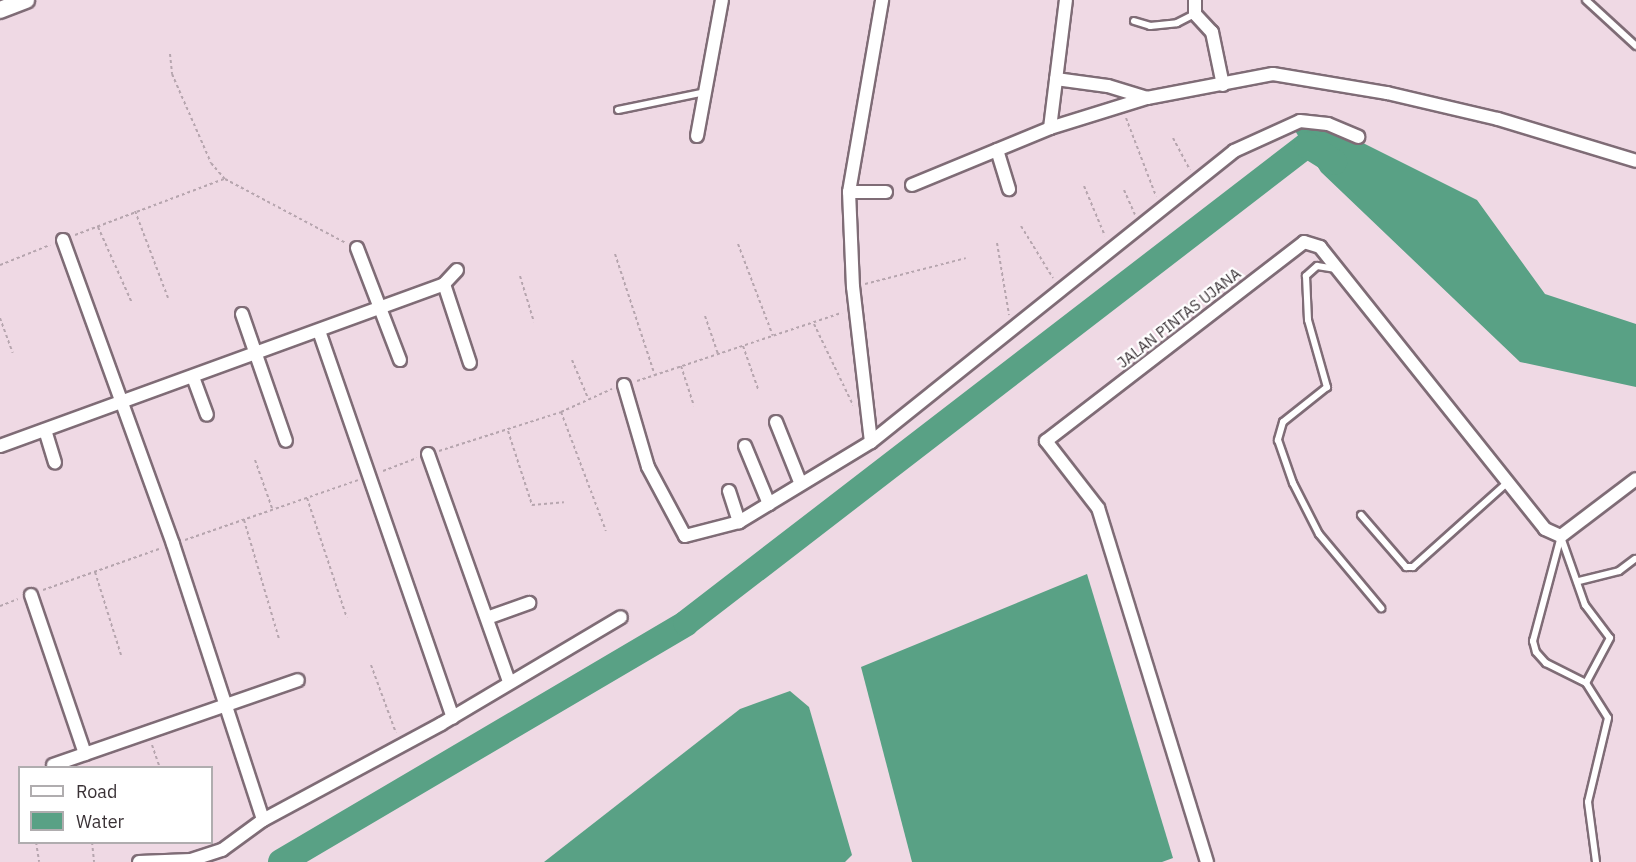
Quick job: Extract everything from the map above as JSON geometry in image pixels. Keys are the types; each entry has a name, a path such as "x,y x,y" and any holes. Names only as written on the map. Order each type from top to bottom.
{"street":[{"path":"0,10 26,0"},
{"path":"697,136 707,92 722,0"},
{"path":"871,442 853,287 849,192 882,0"},
{"path":"1050,128 1066,0"},
{"path":"1195,0 1195,14 1212,32 1223,85"},
{"path":"912,185 1050,128 1147,98 1288,75 1498,119 1636,160"},
{"path":"1056,80 1108,86 1147,98"},
{"path":"624,385 648,467 680,530 691,537 739,522 801,482 871,442 1141,228 1234,151 1300,121 1328,124 1358,137"},
{"path":"997,150 1009,189"},
{"path":"849,192 886,192"},
{"path":"63,240 173,544 262,820"},
{"name":"JALAN PINTAS UJANA","path":"1207,862 1098,508 1046,441 1304,242 1320,247 1545,529 1561,536"},
{"path":"357,248 400,360"},
{"path":"0,446 444,284 457,270"},
{"path":"444,284 470,363"},
{"path":"242,314 286,441"},
{"path":"319,331 453,717"},
{"path":"194,377 207,416"},
{"path":"776,422 801,482"},
{"path":"45,430 55,463"},
{"path":"745,446 768,504"},
{"path":"428,454 509,682"},
{"path":"1561,536 1636,479"},
{"path":"729,491 739,522"},
{"path":"31,595 85,754"},
{"path":"487,618 530,603"},
{"path":"139,862 191,860 222,850 262,820 453,717 621,617"},
{"path":"54,765 226,707 298,680"}],"lane":[{"path":"1586,0 1636,46"},
{"path":"1134,21 1150,26 1177,23 1195,14"},
{"path":"618,110 707,92"},
{"path":"1340,270 1317,266 1306,276 1308,320 1327,387 1283,422 1278,440 1293,483 1319,534 1381,608"},
{"path":"1361,515 1406,567 1413,567 1508,482"},
{"path":"1561,536 1579,581 1585,605 1610,638 1586,683"},
{"path":"1561,536 1533,641 1536,652 1546,663 1586,683 1608,718 1588,802 1596,862"},
{"path":"1579,581 1619,570 1635,559"}],"path":[{"path":"170,54 172,75 211,163 225,179 357,248"},
{"path":"1123,106 1150,185"},
{"path":"1173,138 1190,169 1191,187"},
{"path":"0,265 135,211 225,179"},
{"path":"1084,186 1111,251"},
{"path":"1124,190 1141,228"},
{"path":"135,211 168,298"},
{"path":"1021,226 1060,291"},
{"path":"98,227 132,303"},
{"path":"997,243 1011,330"},
{"path":"738,244 773,336"},
{"path":"615,255 655,376"},
{"path":"853,287 966,258"},
{"path":"520,276 534,322"},
{"path":"0,606 428,454 508,431 561,412 588,398 681,365 814,324 856,308"},
{"path":"705,315 718,354"},
{"path":"0,318 13,353"},
{"path":"814,324 855,410"},
{"path":"743,346 758,389"},
{"path":"572,360 588,398"},
{"path":"681,365 694,406"},
{"path":"561,412 606,531"},
{"path":"508,431 532,505 564,502"},
{"path":"255,460 272,508"},
{"path":"307,497 347,618"},
{"path":"244,520 279,639"},
{"path":"95,572 121,656"},
{"path":"371,665 397,736 397,748"},
{"path":"148,732 159,766"},
{"path":"36,844 39,862"},
{"path":"92,844 94,862"}],"water":[{"path":"1292,126 1329,126 1477,200 1545,294 1636,324 1636,387 1520,362 1321,172"},
{"path":"1087,574 1173,858 1162,862 912,862 861,667"},
{"path":"790,691 809,707 852,855 845,862 544,862 740,709"}],"waterway":[{"path":"281,862 686,623 1307,145 1334,162"}]}
